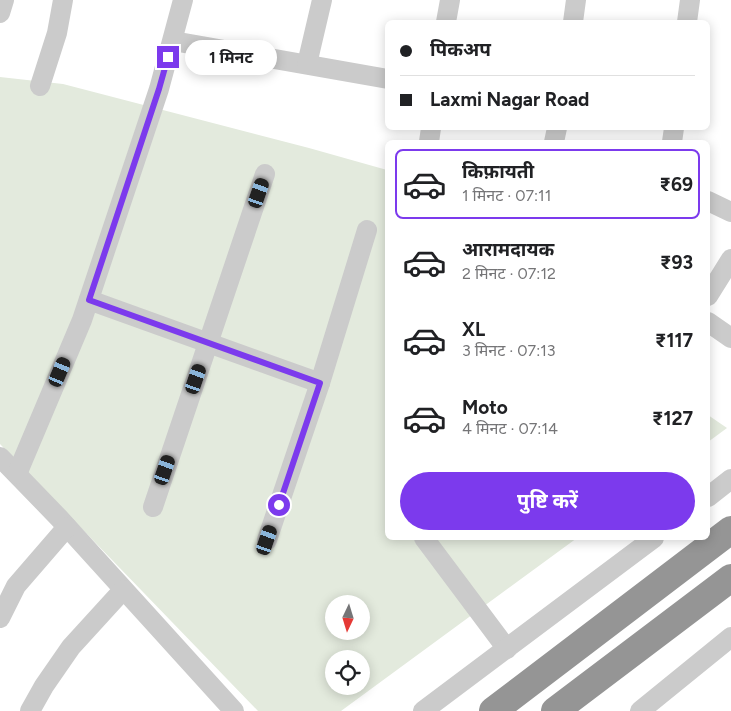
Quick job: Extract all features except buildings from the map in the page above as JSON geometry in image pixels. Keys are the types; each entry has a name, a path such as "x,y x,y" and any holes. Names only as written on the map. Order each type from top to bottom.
{"highway":[{"path":"493,711 731,530"},
{"path":"555,711 731,578"}],"street":[{"path":"0,14 4,0"},
{"path":"40,86 57,33 63,0"},
{"path":"17,474 82,320 159,89 183,0"},
{"path":"307,64 322,0"},
{"path":"446,20 450,0"},
{"path":"573,20 576,0"},
{"path":"687,20 690,0"},
{"path":"173,41 385,78"},
{"path":"153,507 265,174"},
{"path":"710,202 731,212"},
{"path":"267,540 320,383 367,230"},
{"path":"710,293 731,259"},
{"path":"89,300 320,383"},
{"path":"710,323 731,338"},
{"path":"0,457 67,527 234,711"},
{"path":"710,495 731,479"},
{"path":"0,618 6,590 16,586 67,527"},
{"path":"425,540 507,650"},
{"path":"423,711 507,650 651,540"},
{"path":"30,711 44,686 71,647 123,590"},
{"path":"640,711 731,638"}],"shaded area":[{"path":"0,77 63,84 385,169 385,540 574,540 370,690 370,650 325,650 325,695 363,695 341,711 258,711 0,444"},
{"path":"710,416 727,428 710,441"}],"route":[{"path":"168,57 89,300 320,383 279,505"}]}
